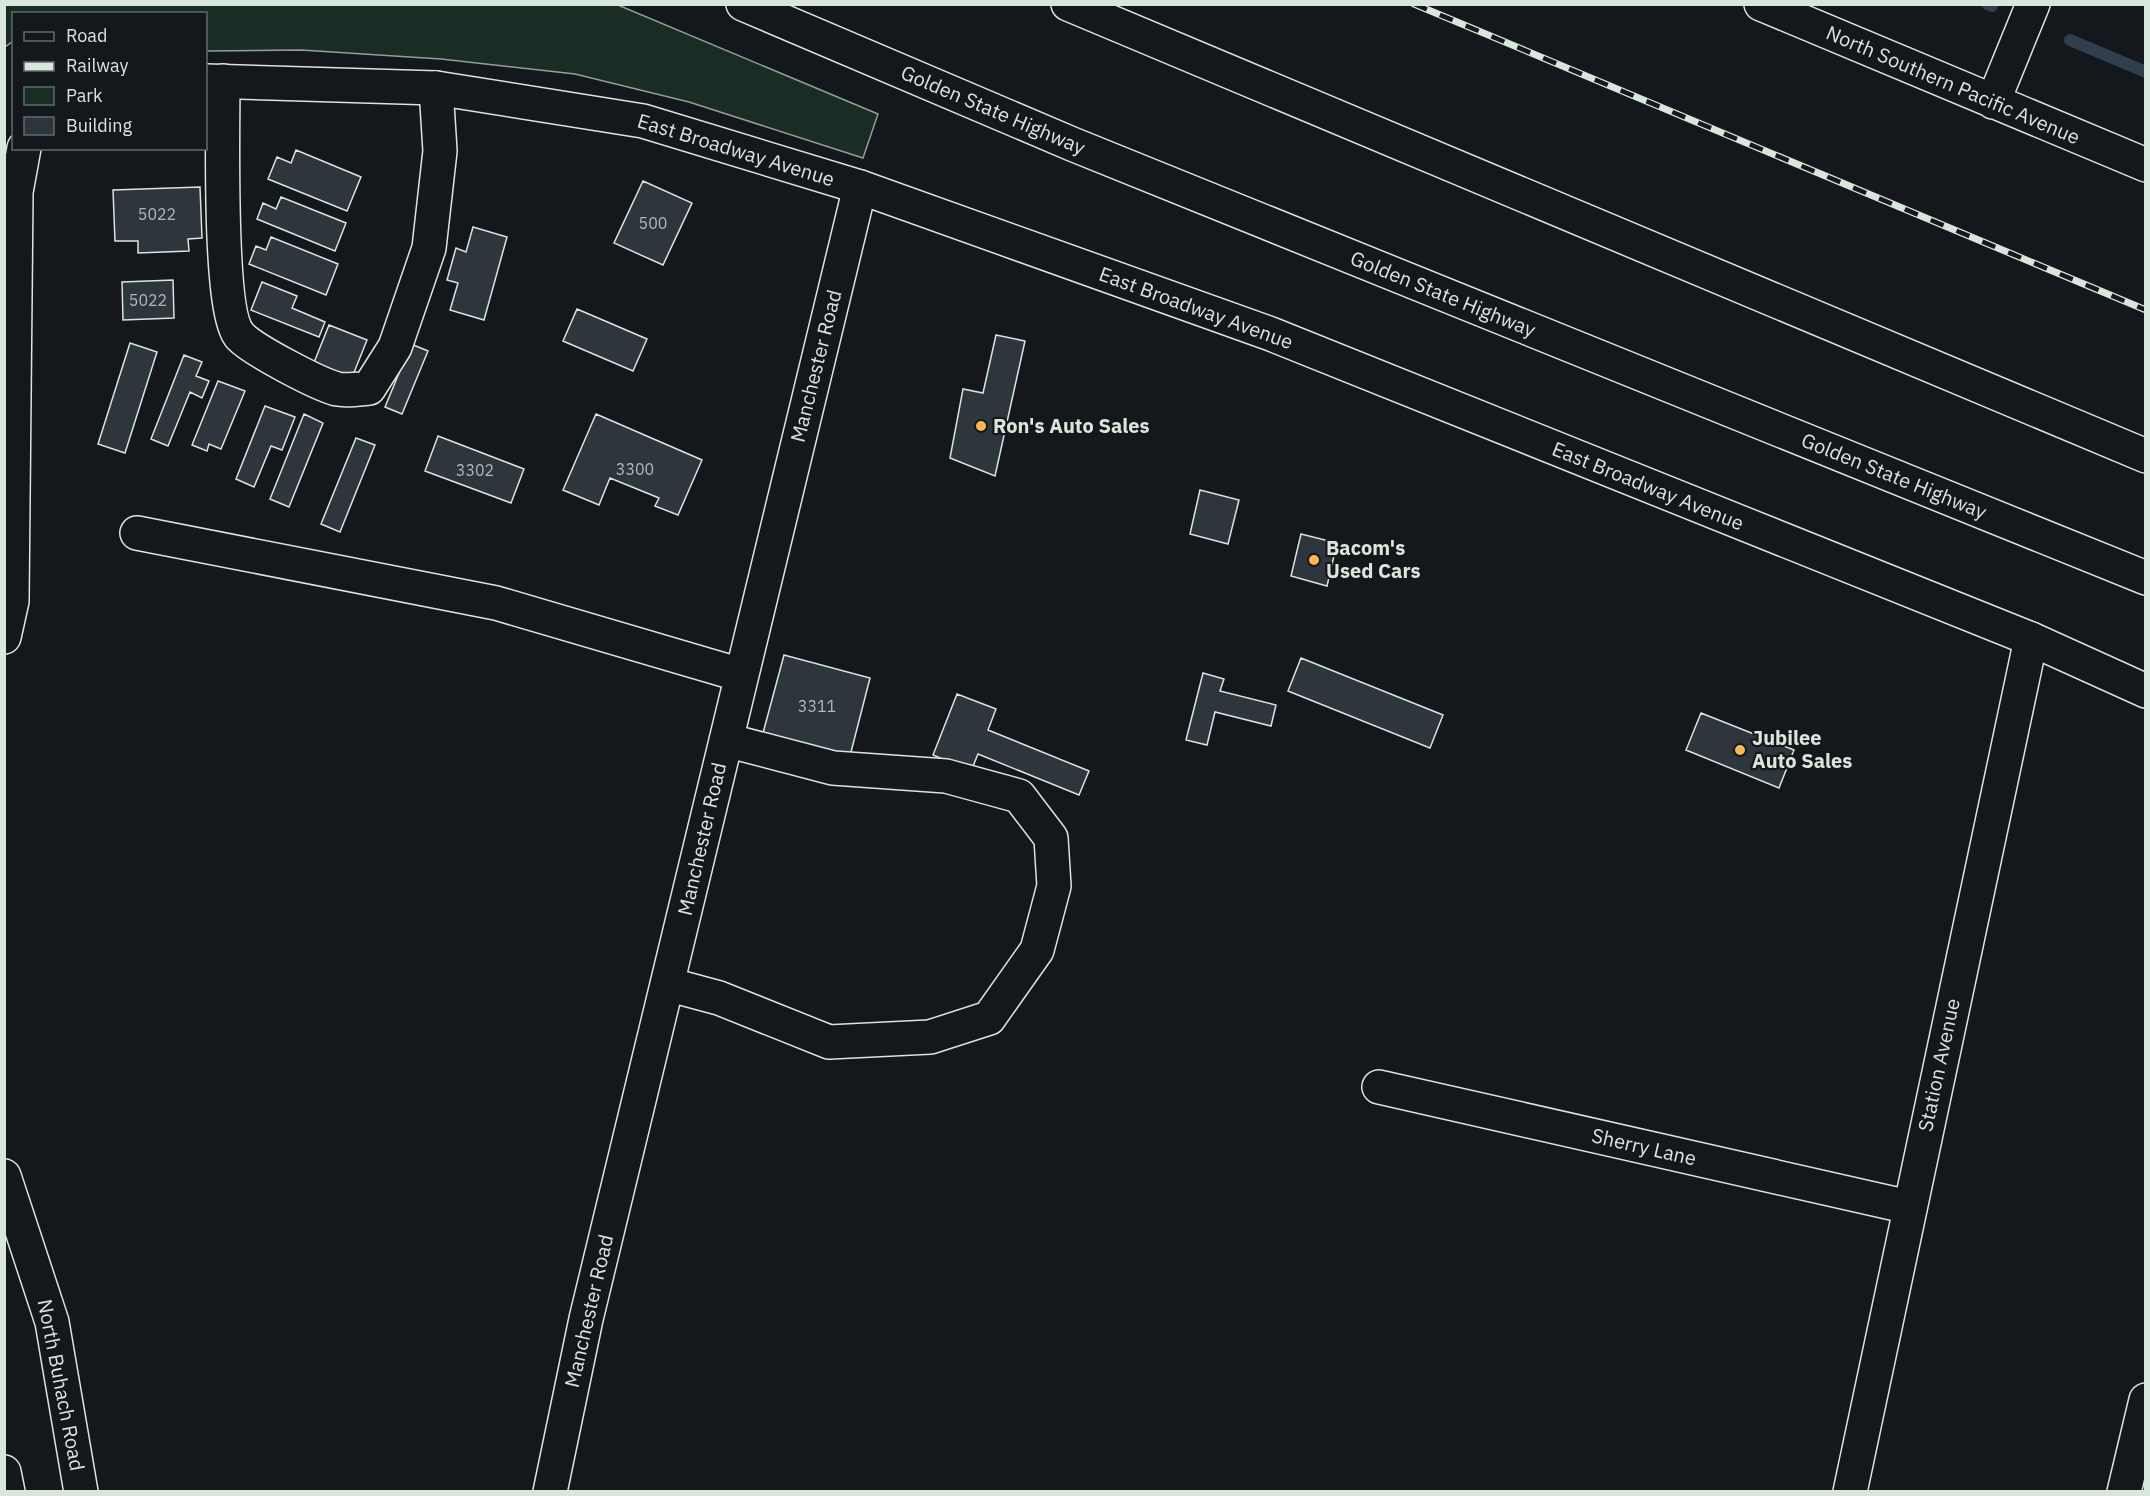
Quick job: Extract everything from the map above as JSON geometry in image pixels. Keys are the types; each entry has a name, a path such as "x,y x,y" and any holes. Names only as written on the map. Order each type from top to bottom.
{"main road":[{"name":"Golden State Highway","path":"743,4 1072,144 2145,578"},
{"path":"1068,4 2145,456"},
{"name":"North Southern Pacific Avenue","path":"1761,4 2145,165"},
{"path":"1993,102 2033,4"},
{"path":"214,81 229,304 240,336 300,374 339,390 369,388 395,347 429,248 440,151 436,88"},
{"name":"East Broadway Avenue","path":"214,81 436,88 643,121 860,187 1271,334 2031,639 2145,691"},
{"path":"4,637 12,601 16,192 24,150"},
{"name":"Manchester Road","path":"550,1491 586,1319 860,187"},
{"path":"137,533 496,603 741,675"},
{"name":"Station Avenue","path":"1850,1491 2031,639"},
{"path":"667,984 719,998 830,1042 930,1037 989,1018 1037,950 1054,886 1050,838 1019,796 946,776 832,768 726,740"},
{"name":"Sherry Lane","path":"1379,1087 1909,1207"},
{"name":"North Buhach Road","path":"4,1176 52,1322 81,1491"},
{"path":"2124,1491 2145,1400"},
{"path":"4,1472 8,1491"}],"green space":[{"path":"5,4 618,5 878,114 863,158 689,102 575,74 441,59 301,50 207,51 207,12 12,12 12,42 5,47"}],"building":[{"path":"296,150 361,177 347,211 268,179 277,157 291,163"},
{"path":"643,181 692,203 663,265 614,243"},
{"path":"200,187 202,238 188,239 189,251 138,253 138,241 115,241 113,190"},
{"path":"281,197 346,223 335,251 257,219 263,203 276,209"},
{"path":"473,227 507,237 484,320 450,310 458,283 447,280 456,248 466,252"},
{"path":"271,237 338,264 326,295 249,264 256,246 266,250"},
{"path":"173,280 174,318 123,320 122,282"},
{"path":"262,282 297,296 292,308 325,322 319,337 251,310"},
{"path":"577,309 647,339 633,371 563,341"},
{"path":"329,325 367,340 351,380 313,365"},
{"name":"Ron's Auto Sales","path":"996,335 1025,341 995,476 950,458 963,389 983,393"},
{"path":"130,343 157,352 125,453 98,444"},
{"path":"411,344 428,351 402,414 385,407"},
{"path":"184,355 202,362 196,376 209,381 202,398 190,392 168,446 151,439"},
{"path":"218,381 245,391 221,449 209,444 207,451 192,445"},
{"path":"265,406 295,417 282,450 271,446 254,487 236,479"},
{"path":"304,414 323,423 289,507 270,499"},
{"path":"596,414 702,460 678,515 655,506 659,498 610,478 599,505 563,490"},
{"path":"438,436 524,469 511,503 425,471"},
{"path":"356,438 375,445 340,532 321,524"},
{"path":"1200,490 1239,500 1228,544 1190,534"},
{"name":"Bacom's Used Cars","path":"1301,534 1337,543 1327,586 1291,576"},
{"path":"784,655 870,678 850,756 763,733"},
{"path":"1301,658 1443,715 1430,748 1288,691"},
{"path":"1203,673 1224,679 1220,691 1276,705 1271,726 1215,712 1207,745 1186,740"},
{"path":"957,694 996,709 988,730 1089,771 1079,795 978,754 971,771 933,755"},
{"name":"Jubilee Auto Sales","path":"1701,713 1794,750 1779,788 1686,750"}],"waterway":[{"path":"1987,4 1992,6"},
{"path":"2070,40 2146,72"}],"railway":[{"path":"1414,4 2146,310"}],"place":[{"name":"Ron's Auto Sales","path":"981,426"},
{"name":"Bacom's Used Cars","path":"1314,560"},
{"name":"Jubilee Auto Sales","path":"1740,750"}]}
